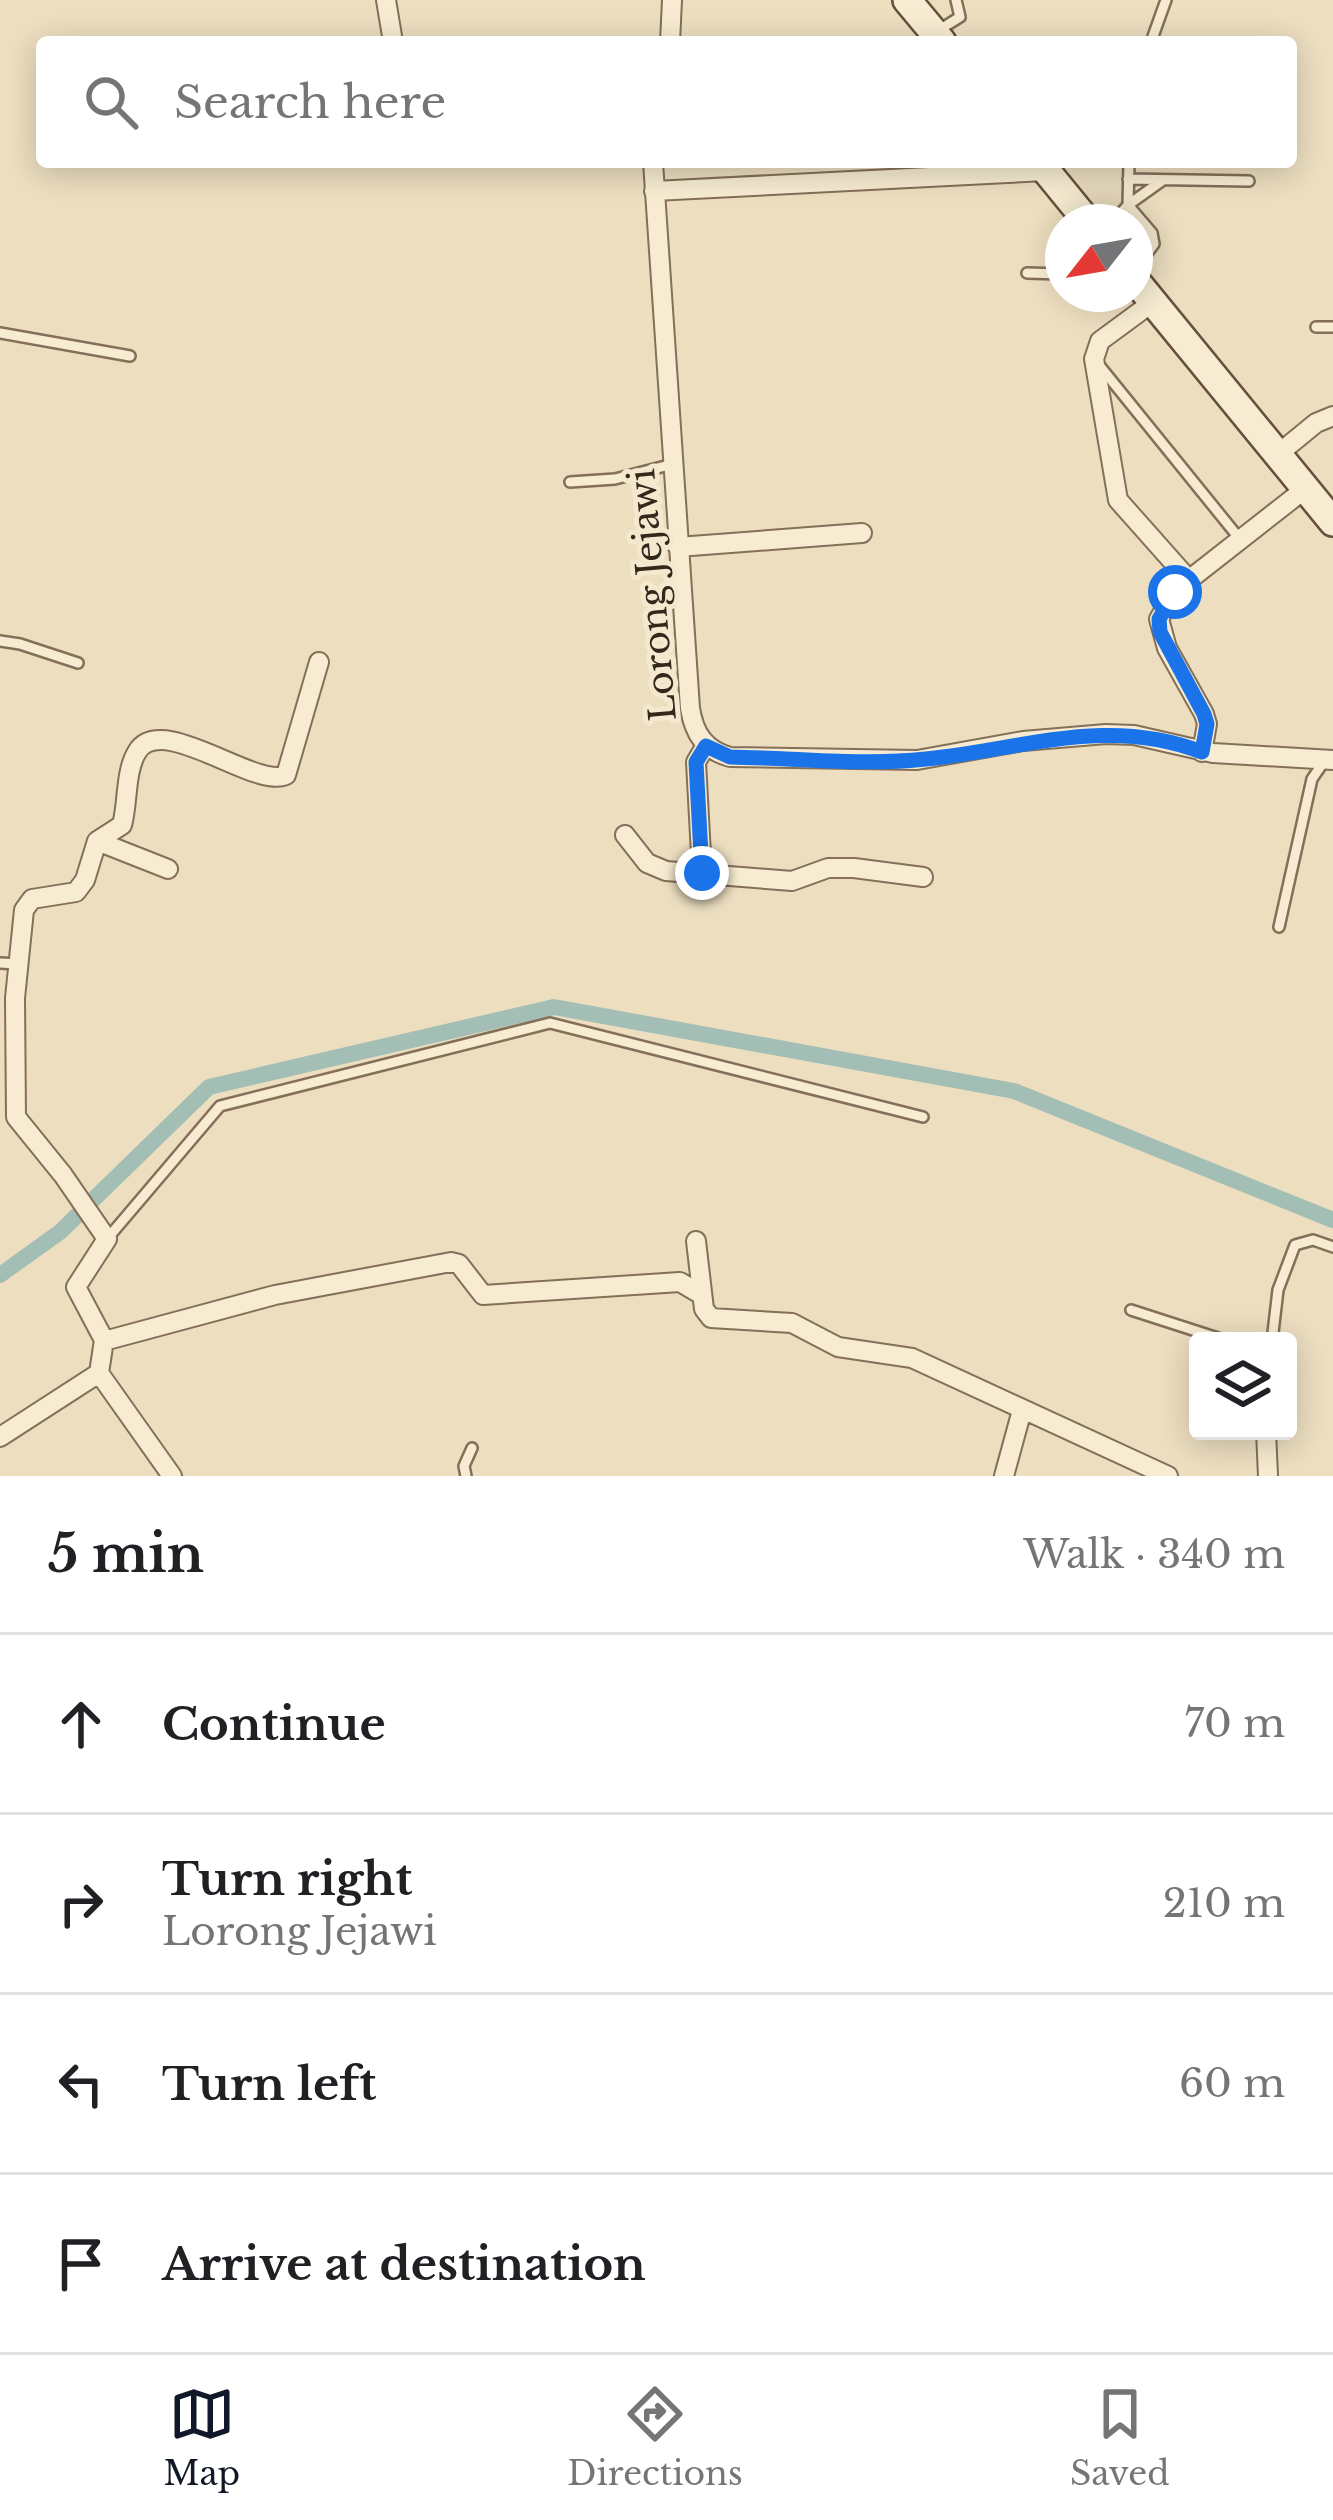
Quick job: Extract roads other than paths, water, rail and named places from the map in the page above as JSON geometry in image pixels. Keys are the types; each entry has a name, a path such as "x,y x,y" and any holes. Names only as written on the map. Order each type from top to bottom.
{"main road":[{"path":"907,0 936,36"},
{"path":"1045,168 1074,204"},
{"path":"1154,302 1333,523"}],"street":[{"path":"386,0 392,36"},
{"path":"670,36 672,0"},
{"name":"Lorong Jejawi","path":"653,168 689,708 706,746 730,757 917,760 1023,741 1106,734 1134,735 1202,752 1329,760"},
{"path":"654,191 1012,168"},
{"path":"1154,302 1100,341 1094,359 1118,500 1189,580"},
{"path":"1276,455 1316,423 1333,416"},
{"path":"1202,752 1204,714 1167,648 1159,619 1173,593 1305,489"},
{"path":"678,547 862,533"},
{"path":"0,1436 98,1372 104,1341 76,1291 106,1239 16,1117 9,963 28,901 76,892 85,880 97,841 122,826 135,754 146,743 158,740 197,748 273,778 286,775 319,662"},
{"path":"702,873 696,762 706,746"},
{"path":"625,836 656,868 792,881 828,868 923,878"},
{"path":"97,841 168,868"},
{"path":"696,1241 705,1312 711,1318 792,1323 838,1346 912,1358 1168,1476"},
{"path":"104,1341 275,1294 451,1262 459,1264 479,1293 487,1295 680,1282 702,1295"},
{"path":"98,1372 172,1476"},
{"path":"1004,1476 1022,1410"},
{"path":"1266,1440 1268,1476"}],"lane":[{"path":"940,36 960,17 956,0"},
{"path":"1153,36 1166,0"},
{"path":"1128,204 1129,168"},
{"path":"1128,179 1249,181"},
{"path":"1129,204 1164,179"},
{"path":"1027,273 1045,274"},
{"path":"1316,327 1333,327"},
{"path":"0,333 130,356"},
{"path":"1094,359 1239,538"},
{"path":"570,482 615,479 673,464"},
{"path":"0,641 77,663"},
{"path":"1279,927 1312,779 1329,760"},
{"path":"106,1239 220,1106 550,1023 923,1118"},
{"path":"1273,1332 1278,1290 1294,1245 1312,1240 1333,1247"},
{"path":"1131,1310 1199,1332"},
{"path":"466,1476 464,1466 472,1448"}],"waterway":[{"path":"0,1275 60,1232 209,1087 554,1007 1014,1091 1333,1220"}]}
